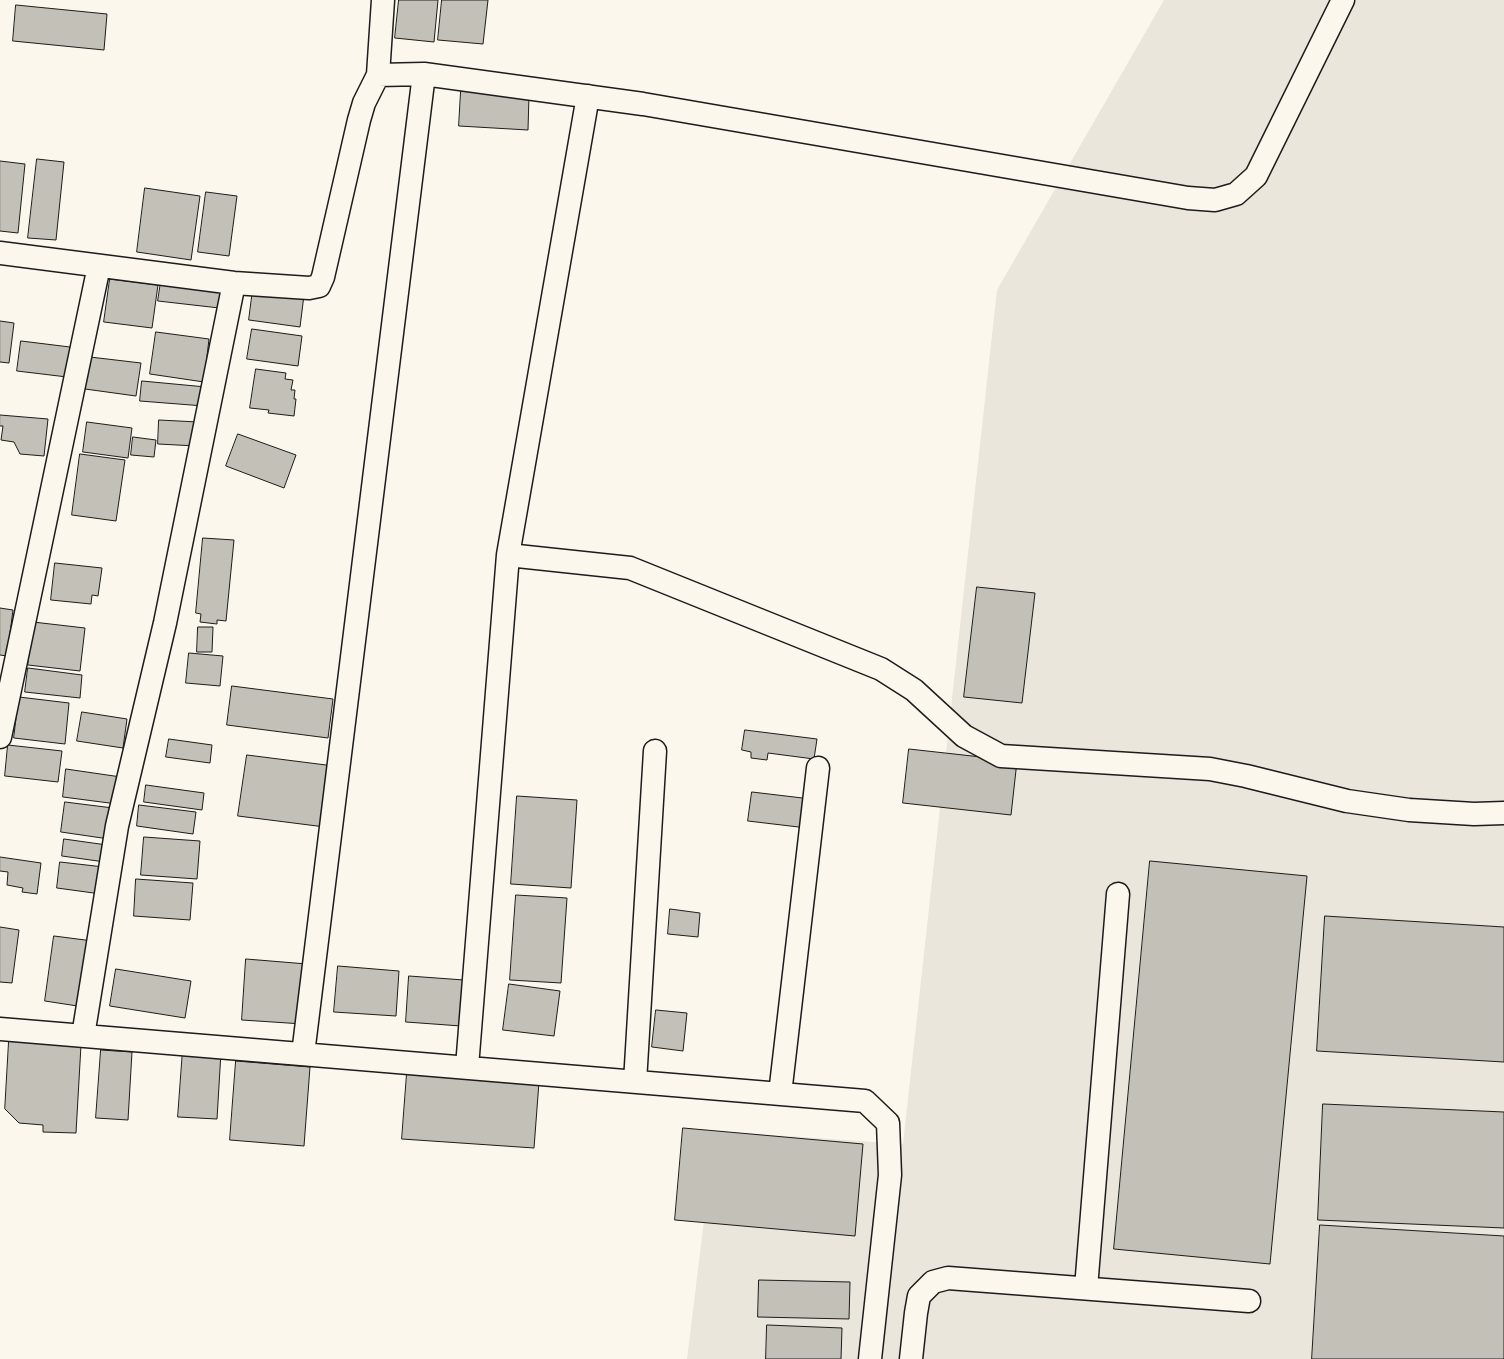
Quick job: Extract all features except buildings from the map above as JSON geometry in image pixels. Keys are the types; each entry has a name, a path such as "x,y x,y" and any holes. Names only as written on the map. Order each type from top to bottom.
{"street":[{"path":"0,253 234,283 309,288 319,286 323,277 359,120 364,103 378,75 383,0"},
{"path":"378,75 424,74 643,104 1188,198 1215,200 1236,194 1256,176 1343,0"},
{"path":"303,1054 424,74"},
{"path":"467,1068 508,555 588,96"},
{"path":"0,738 99,266"},
{"path":"83,1036 117,826 165,623 234,283"},
{"path":"508,555 630,568 881,669 914,690 964,736 1001,756 1210,769 1246,776 1347,802 1409,810 1474,814 1504,813"},
{"path":"635,1082 655,751"},
{"path":"780,1094 818,768"},
{"path":"1086,1288 1118,894"},
{"path":"0,1029 866,1101 888,1123 890,1175 870,1359"},
{"path":"911,1359 919,1296 933,1282 948,1278 1249,1301"}],"shaded area":[{"path":"1164,0 1504,0 1504,1359 687,1359 715,1131 903,1144 997,290"}]}
